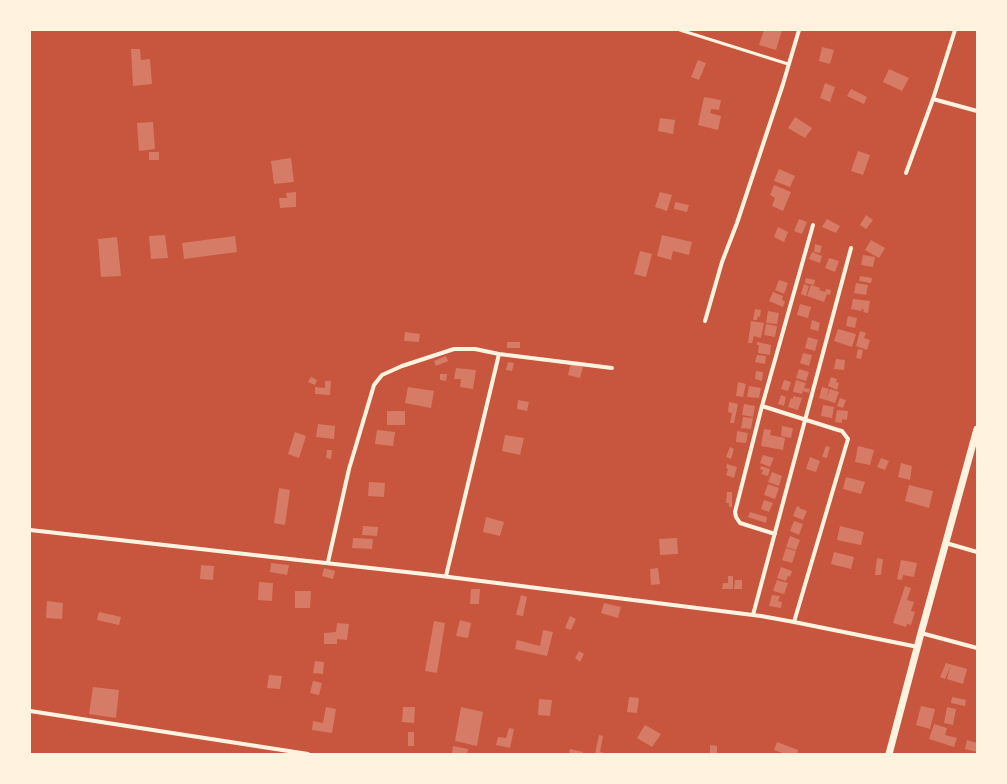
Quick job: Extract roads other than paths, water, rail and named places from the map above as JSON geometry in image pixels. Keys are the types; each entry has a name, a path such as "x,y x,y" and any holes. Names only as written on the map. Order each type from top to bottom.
{"street":[{"path":"705,321 722,262 737,222 783,84 799,30"},
{"path":"906,173 933,99 955,30"},
{"path":"933,99 977,111"},
{"path":"775,534 740,523 736,518 735,512 762,406 813,225"},
{"path":"753,615 851,248"},
{"path":"328,562 349,469 374,385 382,375 402,366 454,349 475,349 499,354 612,368"},
{"path":"446,576 499,354"},
{"path":"762,406 838,430 844,434 848,440 794,622"},
{"path":"890,754 921,633 977,429"},
{"path":"30,530 328,562 753,615 918,647"},
{"path":"946,543 977,552"},
{"path":"921,633 977,648"},
{"path":"30,711 308,754"}],"lane":[{"path":"680,30 788,64"}]}
